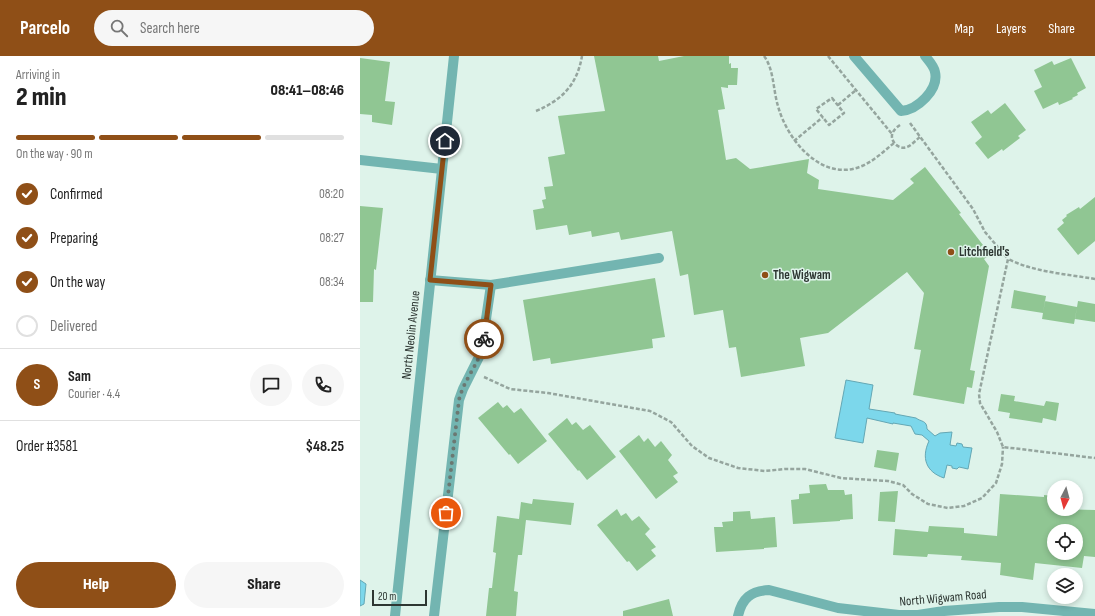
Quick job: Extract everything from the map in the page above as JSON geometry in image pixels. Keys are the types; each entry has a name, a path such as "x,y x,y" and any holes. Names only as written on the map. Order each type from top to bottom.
{"street":[{"name":"North Neolin Avenue","path":"395,616 454,56"},
{"path":"854,56 901,111 917,105 926,97 934,85 935,72 933,66 925,56"},
{"path":"360,160 442,169"},
{"path":"430,280 491,285 659,258"},
{"path":"434,616 460,394 479,360 483,346 491,285"},
{"name":"North Wigwam Road","path":"738,616 741,606 748,597 758,592 769,590 838,608 899,615 918,615 944,611 999,607 1022,607 1093,615"}],"path":[{"path":"536,111 553,103 567,91 577,75 582,56"},
{"path":"764,56 769,64 778,107 786,128 802,150 820,163 832,168 844,170 863,166 894,143"},
{"path":"828,56 892,134 894,143 905,148 920,137"},
{"path":"838,105 856,90"},
{"path":"832,98 844,113 829,125 823,118 816,109 832,98"},
{"path":"901,111 973,209 985,232 1008,259 1031,267 1095,279"},
{"path":"794,141 823,118"},
{"path":"892,134 896,128 907,119"},
{"path":"472,372 510,389 548,393 650,411 671,422 692,446 709,458 738,468 765,471 805,469 841,478 888,481 903,485 912,494 928,504 948,508 964,506 982,498 996,483 1002,464 1003,447 997,432 980,403 979,394 1008,259"},
{"path":"1003,447 1095,458"}],"water":[{"path":"846,380 873,385 869,409 916,418 925,423 927,429 935,436 940,433 952,432 950,445 956,446 957,443 962,444 963,447 972,448 968,469 959,467 957,469 947,465 944,478 933,472 929,468 925,459 925,453 929,441 922,435 915,434 911,426 893,424 867,418 863,443 835,438"},
{"path":"360,580 366,584 364,604 360,606"}],"building":[{"path":"594,56 658,56 659,61 684,56 729,56 729,64 731,63 731,68 738,68 737,85 728,85 728,88 721,87 725,109 718,110 726,160 736,158 750,169 809,159 807,173 819,180 818,189 893,200 914,183 910,179 925,167 961,213 959,214 983,245 980,247 987,257 984,259 989,266 970,370 975,371 972,388 967,387 964,404 913,395 921,350 914,349 924,293 907,272 828,333 800,338 805,366 741,377 736,347 729,348 723,310 694,315 688,274 680,276 672,231 621,240 619,232 592,237 591,231 569,235 567,225 536,230 533,210 544,208 542,200 546,199 544,187 553,186 548,157 565,154 558,116 605,111"},
{"path":"360,58 390,62 385,101 395,102 392,125 372,122 372,115 360,114"},
{"path":"1071,58 1086,88 1077,93 1078,95 1072,98 1073,99 1059,105 1058,102 1043,109 1034,91 1042,87 1034,70 1052,61 1054,65"},
{"path":"1005,103 1026,130 1018,136 1020,138 1003,151 1002,149 988,159 975,143 982,137 971,122 988,110 991,114"},
{"path":"1095,197 1095,241 1078,255 1057,229 1064,223 1062,220 1067,216 1066,215 1079,207 1080,209"},
{"path":"360,206 383,208 376,270 374,269 373,302 360,302"},
{"path":"655,278 665,337 652,339 653,348 551,364 550,358 533,361 523,300"},
{"path":"1014,290 1046,296 1043,313 1011,308"},
{"path":"1045,301 1077,307 1074,324 1042,319"},
{"path":"1078,301 1095,304 1095,322 1075,319"},
{"path":"1001,394 1015,396 1014,401 1044,406 1046,401 1059,403 1056,421 1043,418 1042,423 1009,418 1010,413 998,411"},
{"path":"498,402 503,408 507,405 514,413 521,408 547,441 518,464 478,418"},
{"path":"567,418 572,425 576,422 583,430 590,425 616,457 587,480 548,434"},
{"path":"639,435 644,442 648,438 655,447 661,441 672,455 668,460 678,473 673,476 678,482 656,499 619,451"},
{"path":"877,450 899,453 896,471 874,467"},
{"path":"826,484 828,490 844,490 845,495 852,494 853,519 793,524 791,500 799,499 799,494 810,493 809,485"},
{"path":"898,491 895,522 878,521 880,492"},
{"path":"1000,494 1044,497 1044,495 1047,495 1047,516 1083,516 1083,510 1095,510 1095,557 1084,556 1082,568 1035,563 1033,580 1000,575 1001,563 961,560 962,556 928,554 927,557 893,555 895,529 928,532 929,526 964,528 964,533 997,536"},
{"path":"533,499 574,503 571,525 526,520 522,555 518,555 514,591 518,592 516,616 486,616 489,588 492,588 496,553 493,552 497,516 519,519 521,502 532,504"},
{"path":"617,509 621,516 626,513 632,521 639,516 650,529 645,534 656,547 651,550 656,556 637,571 629,561 627,562 597,525"},
{"path":"750,511 751,519 775,517 777,547 716,552 714,527 723,527 722,522 733,521 733,512"},
{"path":"669,599 673,616 623,616 623,611"}],"way so far":[{"path":"446,513 455,425 460,394 476,365 481,353 484,339"}],"place":[{"name":"Litchfield's","path":"951,252"},
{"name":"The Wigwam","path":"765,275"}],"route":[{"path":"445,141 430,280 491,285 484,339"}]}
